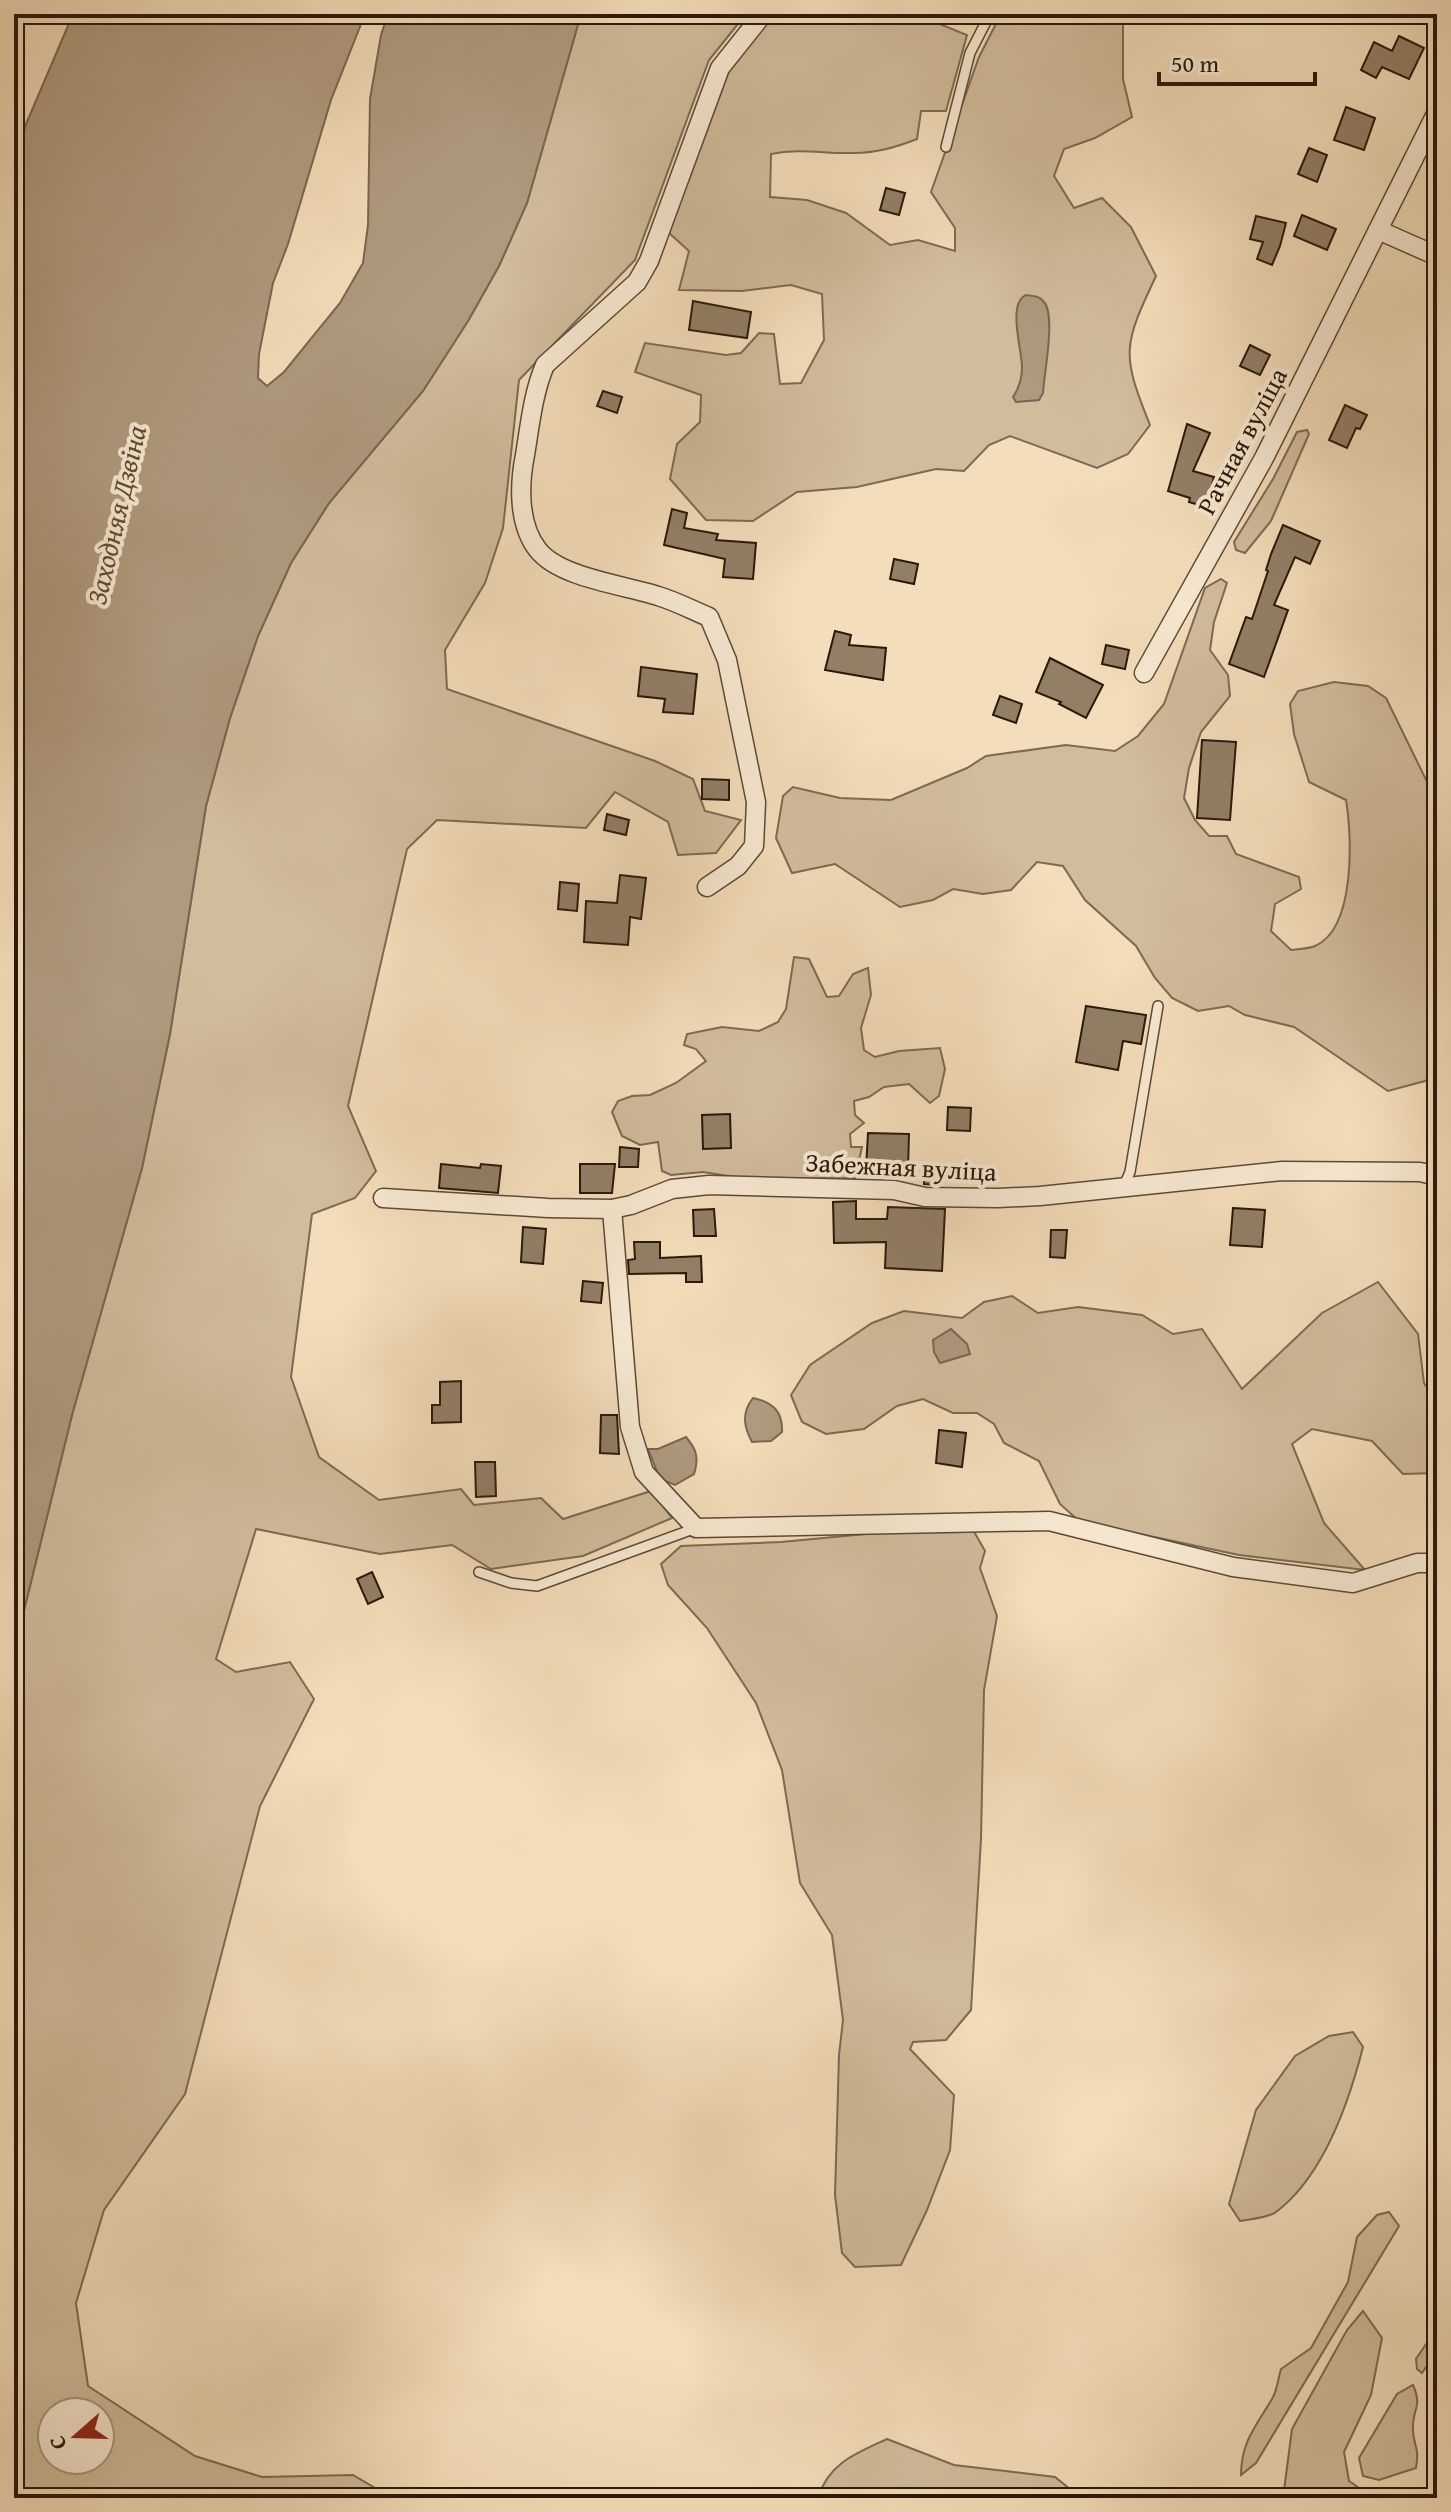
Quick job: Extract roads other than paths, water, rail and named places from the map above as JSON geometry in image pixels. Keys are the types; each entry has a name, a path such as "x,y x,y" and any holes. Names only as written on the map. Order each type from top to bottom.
{"street":[{"path":"707,887 738,866 754,846 756,802 727,660 709,617 660,596 584,576 555,563 538,550 520,502 538,383 545,365 637,282 649,261 720,68 763,14"},
{"name":"Рачная вуліца","path":"1144,673 1264,458 1437,112"},
{"path":"1378,230 1437,256"},
{"name":"Забежная вуліца","path":"383,1198 612,1209 672,1189 709,1185 894,1190 925,1197 998,1198 1282,1171 1428,1174"},
{"path":"612,1209 630,1427 644,1472 696,1528 1049,1521 1233,1567 1353,1583 1417,1563 1437,1563"}],"lane":[{"path":"946,147 970,53 990,14"},
{"path":"1123,1188 1130,1172 1158,1006"},
{"path":"479,1572 511,1583 537,1586 696,1528"}],"water":[{"name":"Заходняя Дзвіна","path":"73,14 365,14 331,100 288,244 273,283 259,354 258,378 267,386 284,372 340,303 363,263 368,225 370,99 381,35 388,14 581,14 527,203 499,266 423,391 329,503 291,563 258,636 230,718 206,806 170,1034 142,1168 72,1415 14,1651 14,167 26,124"},
{"path":"1026,295 1044,302 1049,319 1048,345 1043,393 1039,400 1016,402 1013,397 1020,383 1022,367 1016,317 1020,300"},
{"path":"951,1329 967,1344 970,1354 940,1363 934,1352 933,1340"},
{"path":"753,1398 771,1405 779,1414 782,1432 771,1441 752,1442 749,1436 745,1415"},
{"path":"686,1437 696,1454 694,1474 675,1485 660,1479 648,1449 658,1449"}]}
